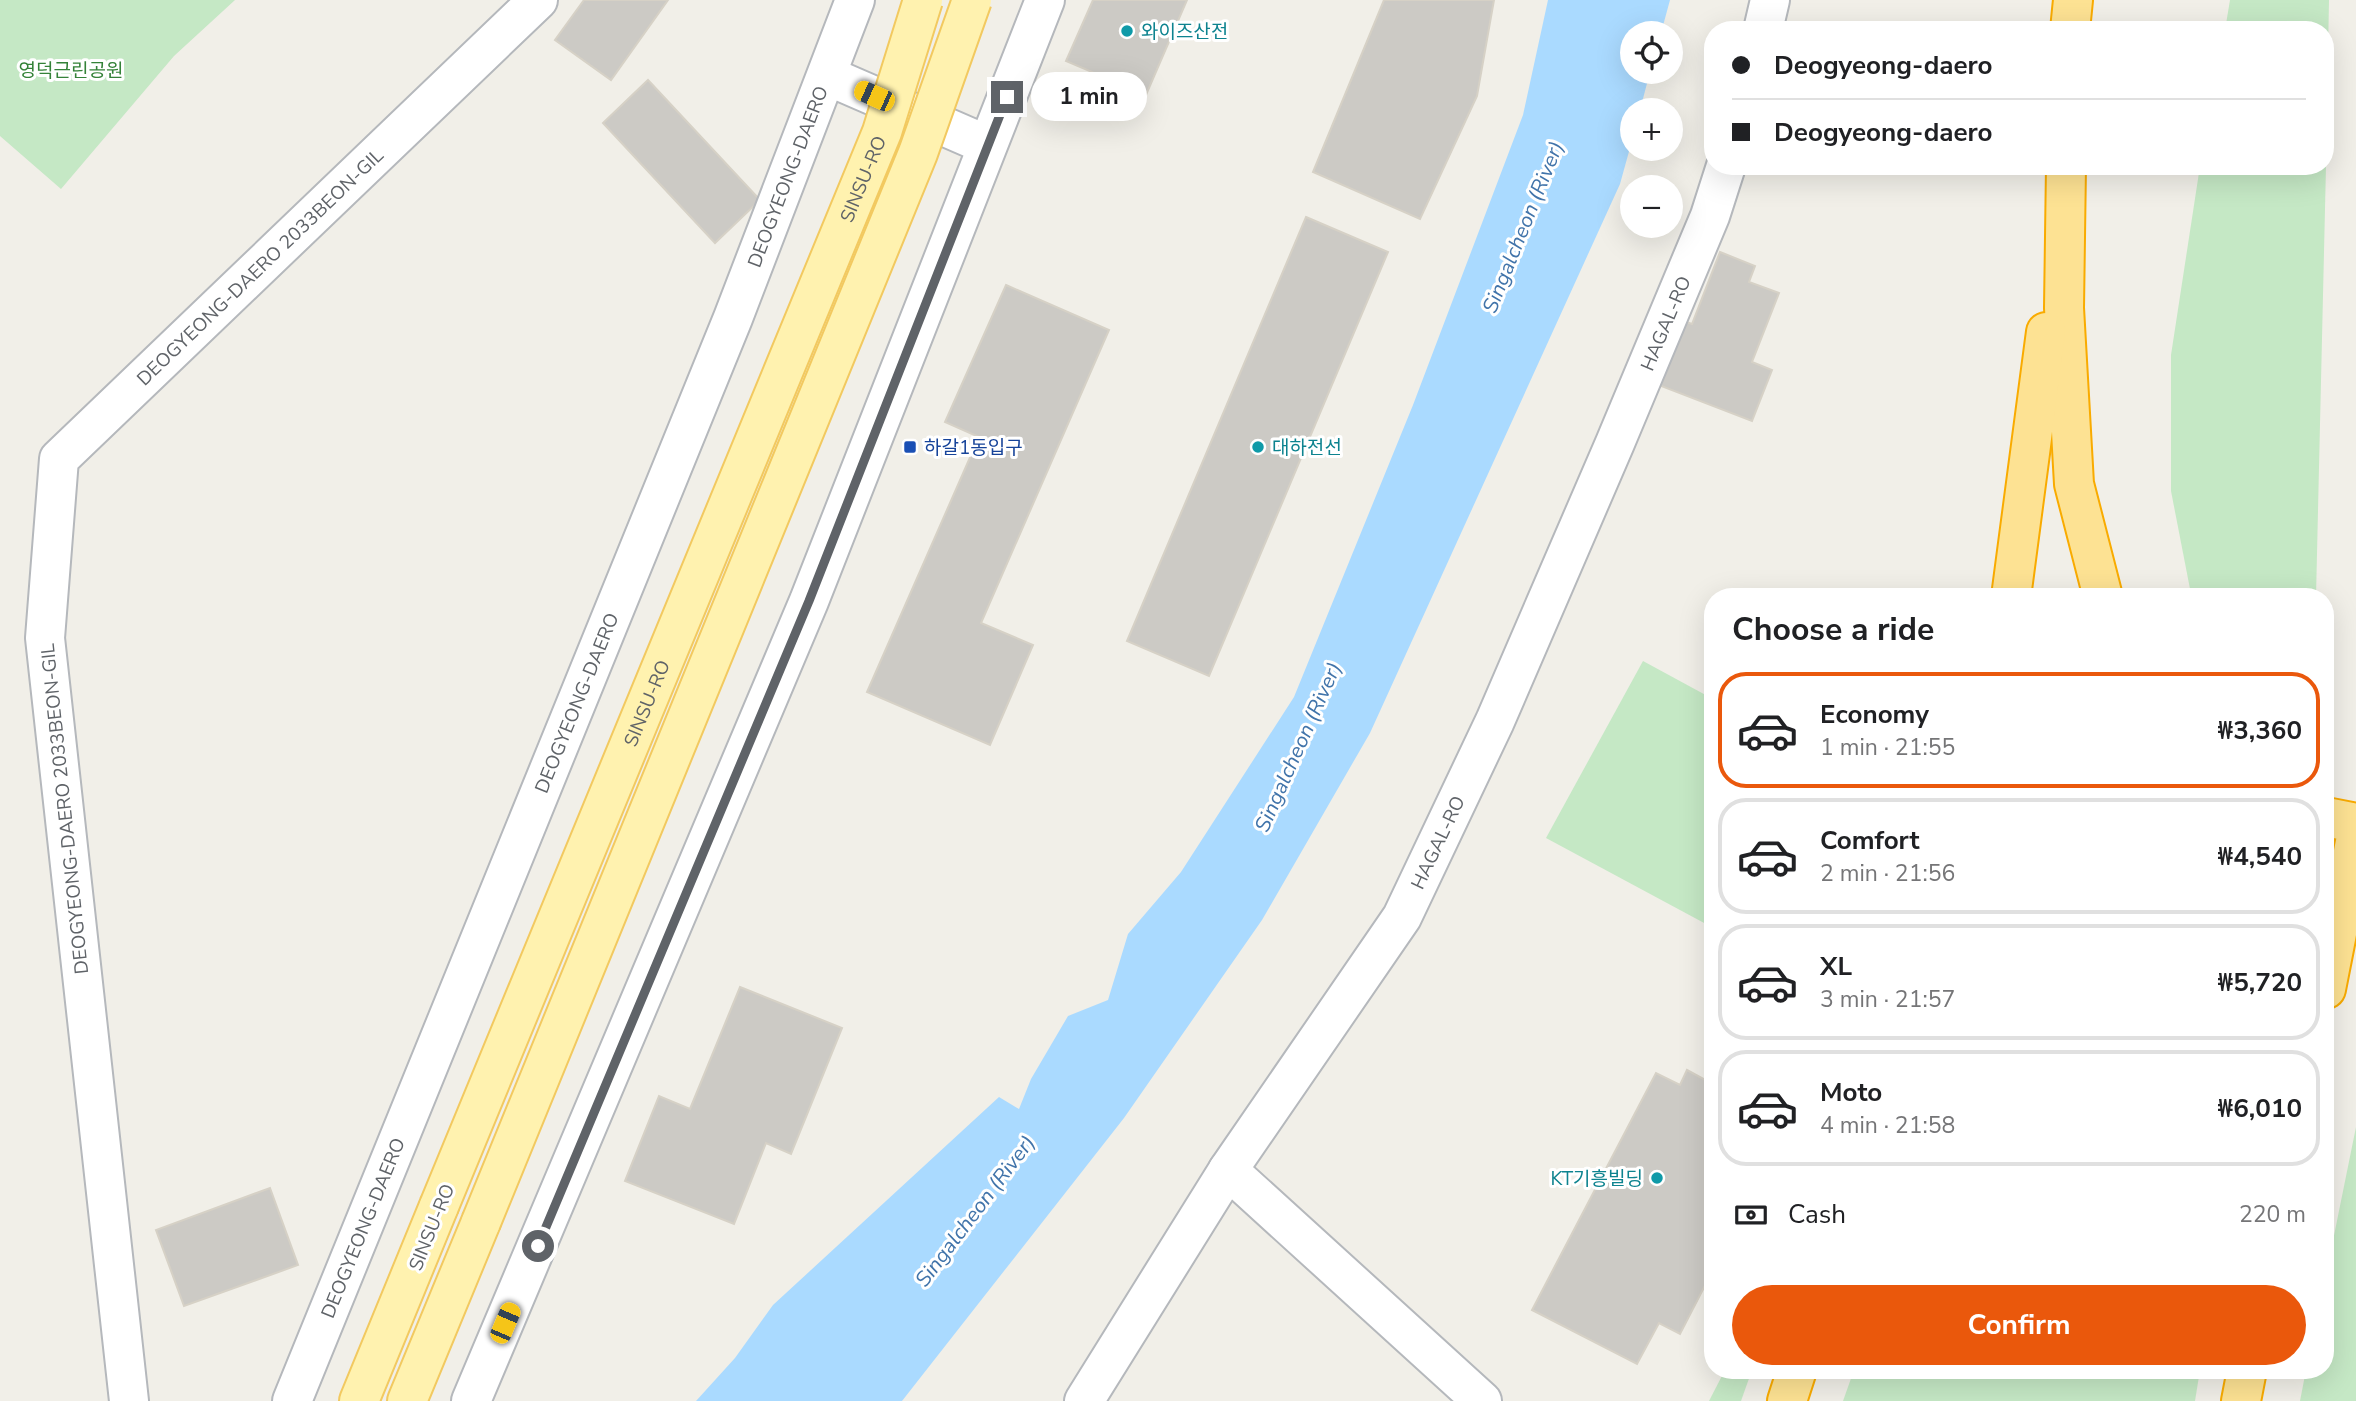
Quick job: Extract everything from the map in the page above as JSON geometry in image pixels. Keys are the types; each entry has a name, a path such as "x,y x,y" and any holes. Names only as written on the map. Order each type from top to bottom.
{"highway":[{"path":"2071,21 2073,0"},
{"path":"2012,588 2046,327 2058,175"},
{"path":"2066,175 2064,308 2073,470 2090,555 2100,588"},
{"path":"2334,819 2356,823"},
{"path":"2334,948 2356,837"},
{"path":"1787,1401 1794,1379"},
{"path":"2241,1401 2245,1379"}],"main road":[{"name":"SINSU-RO","path":"359,1401 882,132 923,0"},
{"path":"407,1401 918,153 972,0"}],"street":[{"name":"DEOGYEONG-DAERO 2033BEON-GIL","path":"130,1401 45,638 59,459 538,0"},
{"name":"DEOGYEONG-DAERO","path":"292,1401 733,318 855,0"},
{"path":"471,1401 809,601 1045,0"},
{"path":"1765,21 1770,0"},
{"path":"828,76 987,145"},
{"name":"HAGAL-RO","path":"1084,1401 1227,1170 1402,917 1495,721 1572,544 1710,216 1723,175"},
{"path":"1227,1170 1482,1401"}],"green space":[{"name":"영덕근린공원","path":"0,0 235,0 174,56 61,189 0,136"},
{"path":"2230,0 2329,0 2329,21 2226,21"},
{"path":"2199,175 2326,175 2316,588 2190,588 2171,491 2171,355"},
{"path":"1643,661 1704,694 1704,923 1546,838"},
{"path":"2356,1127 2356,1401 2300,1401 2304,1379 2334,1379 2334,1236"},
{"path":"1720,1379 1749,1379 1741,1401 1709,1401"},
{"path":"1851,1379 2199,1379 2195,1401 1843,1401"}],"water":[{"name":"Singalcheon (River)","path":"1548,0 1670,0 1664,21 1620,21 1620,84 1647,84 1643,98 1620,98 1620,161 1626,161 1622,175 1620,175 1620,184 1370,733 1262,920 1124,1118 902,1401 696,1401 735,1358 773,1305 999,1097 1019,1109 1031,1079 1068,1016 1108,1000 1128,934 1181,872 1294,697 1413,405 1523,115"}],"building":[{"path":"584,0 668,0 611,80 555,40"},
{"name":"와이즈산전","path":"1093,0 1187,0 1146,95 1066,61"},
{"path":"1384,0 1494,0 1477,96 1420,219 1313,172"},
{"path":"648,80 760,200 715,243 603,123"},
{"name":"대하전선","path":"1306,217 1388,252 1209,676 1127,641"},
{"path":"1720,252 1755,266 1749,282 1779,293 1752,362 1772,370 1752,421 1656,384 1681,320 1692,324"},
{"path":"1006,285 1109,330 981,623 1033,645 990,745 867,692 979,437 945,422"},
{"path":"740,987 842,1028 791,1154 766,1143 734,1224 625,1181 659,1096 690,1109"},
{"name":"KT기흥빌딩","path":"1687,1070 1704,1079 1704,1287 1680,1334 1659,1323 1637,1364 1532,1310 1656,1073 1680,1085"},
{"path":"270,1188 298,1265 184,1306 156,1230"}],"place":[{"name":"와이즈산전","path":"1127,31"},
{"name":"하갈1동입구","path":"910,447"},
{"name":"대하전선","path":"1258,447"},
{"name":"KT기흥빌딩","path":"1657,1178"}],"route":[{"path":"538,1246 809,601 1007,97"}]}
